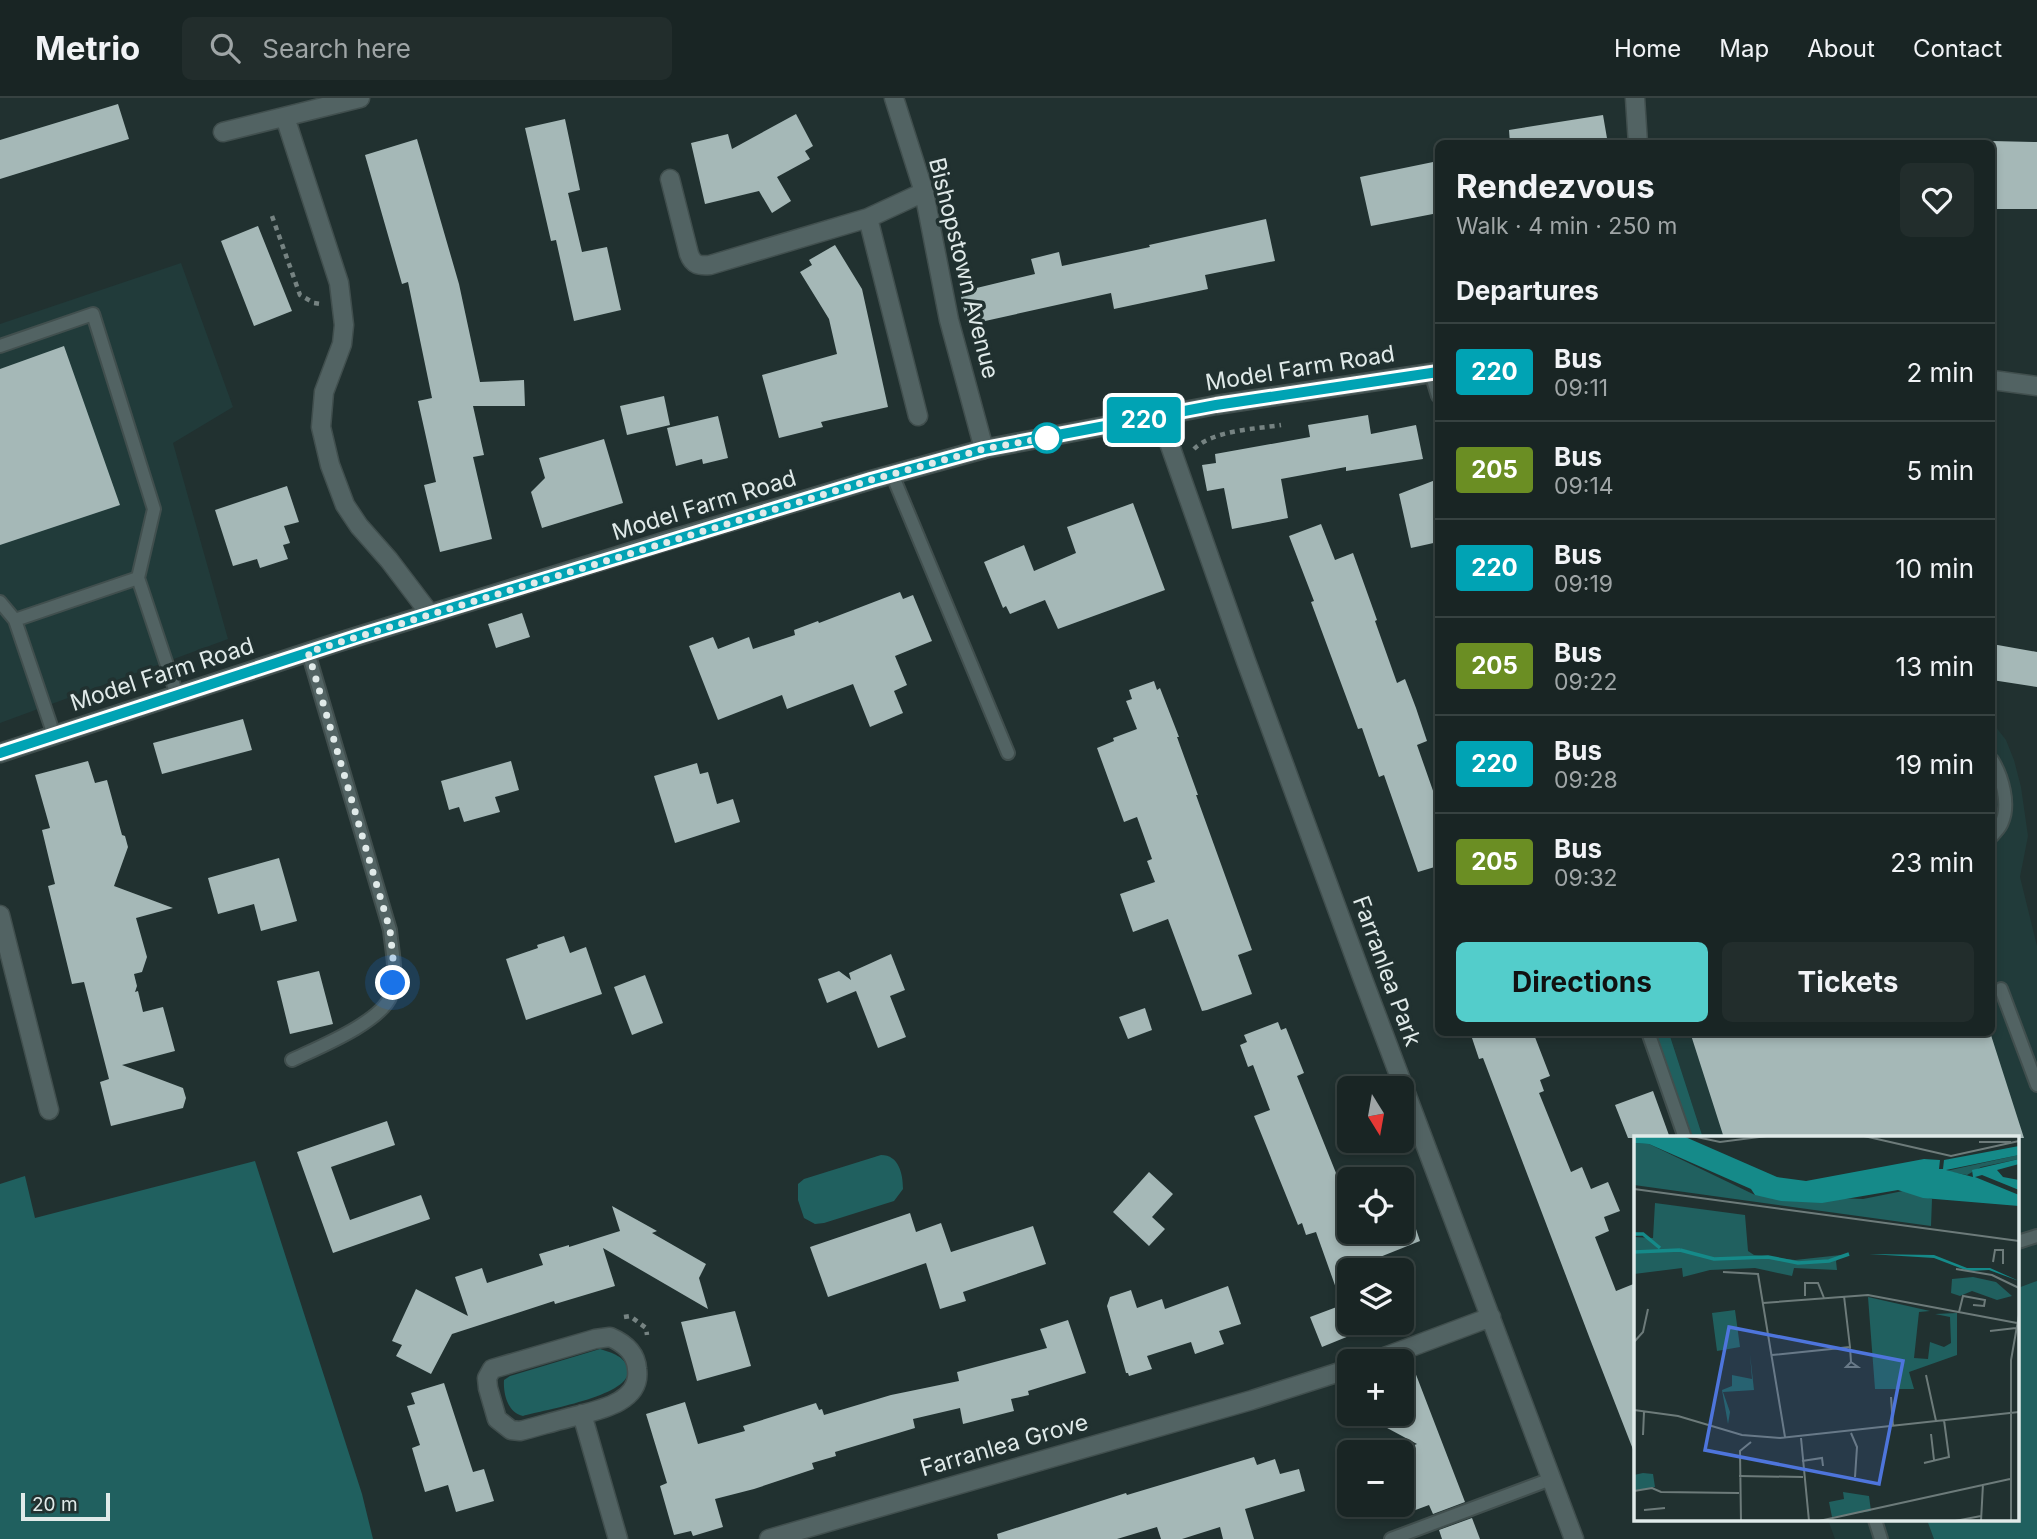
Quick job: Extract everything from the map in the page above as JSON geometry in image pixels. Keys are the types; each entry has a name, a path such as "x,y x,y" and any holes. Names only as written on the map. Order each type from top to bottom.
{"street":[{"path":"223,132 360,98"},
{"name":"Bishopstown Avenue","path":"894,98 924,192 949,320 984,449"},
{"path":"1635,98 1638,140"},
{"path":"285,117 340,283 344,325 342,344 324,392 321,427 330,465 345,505 359,526 430,614"},
{"path":"670,179 689,254 692,261 699,266 868,218 924,192"},
{"path":"868,218 918,416"},
{"name":"Model Farm Road","path":"0,753 308,652 676,538 984,449 1216,405 1435,372"},
{"path":"1995,380 2037,386"},
{"name":"Farranlea Park","path":"1160,417 1272,734 1574,1539"},
{"path":"0,915 49,1110"},
{"path":"1406,1349 1491,1317"},
{"path":"610,1337 626,1346 636,1362 637,1382 627,1396 614,1405 582,1414 520,1431 511,1430 497,1419 487,1378 492,1370 595,1339 610,1337"},
{"name":"Farranlea Grove","path":"769,1539 1252,1400 1337,1373"},
{"path":"582,1414 618,1539"}],"lane":[{"path":"0,346 93,314 154,509 138,578 177,695"},
{"path":"892,474 1008,753"},
{"path":"15,620 138,578"},
{"path":"0,603 15,620 54,735"},
{"path":"292,1060 355,1030 374,1016 391,997 394,968 390,930 308,652"},
{"path":"1995,767 2005,799 2004,816 2001,826 1995,833"},
{"path":"2001,989 2037,1085"},
{"path":"1649,1036 1684,1136"},
{"path":"2020,1241 2037,1236"},
{"path":"1391,1539 1552,1479"},
{"path":"1876,1522 1881,1539"}],"path":[{"path":"272,216 299,295 314,303 341,303"}],"shaded area":[{"path":"181,263 233,407 173,443 228,639 0,723 0,324"},
{"path":"1995,726 2006,740 2021,787 2028,836 2020,877 2037,946 2037,1539 1835,1539 1829,1522 2020,1522 2020,1136 1702,1136 1670,1036 1995,1036"},
{"path":"1657,1036 1670,1036 1702,1136 1689,1136"},
{"path":"881,1155 892,1158 901,1172 903,1189 894,1201 824,1223 815,1224 804,1218 798,1200 798,1184 804,1179"},
{"path":"255,1161 362,1494 373,1539 0,1539 0,1184 25,1176 35,1218"},
{"path":"2037,1281 2037,1539 1934,1539 1928,1522 2020,1522 2020,1287"},
{"path":"600,1349 618,1356 627,1366 625,1380 615,1388 584,1401 523,1416 510,1407 504,1380 510,1376"}],"building":[{"path":"118,104 129,139 0,179 0,140"},
{"path":"796,114 813,146 805,151 810,159 777,177 791,201 772,213 759,191 705,204 691,143 728,134 732,149"},
{"path":"1603,115 1607,140 1510,140 1509,130"},
{"path":"565,119 580,190 568,193 582,252 607,247 621,310 574,321 556,240 551,241 525,128"},
{"path":"417,139 459,284 480,382 524,380 525,406 473,406 484,455 473,457 492,539 440,552 424,485 436,482 418,401 432,398 408,282 402,284 365,155"},
{"path":"1995,141 2037,142 2037,209 1995,209"},
{"path":"1435,162 1435,214 1371,226 1360,177"},
{"path":"1266,219 1275,261 1205,275 1208,289 1114,309 1111,293 967,325 960,292 1035,274 1031,259 1059,252 1062,266"},
{"path":"258,226 292,311 254,326 221,241"},
{"path":"835,245 862,289 888,407 821,422 823,427 779,438 762,375 837,354 829,319 800,272 812,265 809,260"},
{"path":"64,346 120,505 0,545 0,369"},
{"path":"664,396 670,425 627,435 620,406"},
{"path":"1368,415 1371,434 1416,425 1423,459 1346,471 1346,467 1281,479 1288,518 1232,529 1224,488 1207,491 1202,465 1216,463 1215,454 1310,437 1308,425"},
{"path":"718,416 728,458 703,464 702,459 676,466 667,428"},
{"path":"604,439 623,503 542,528 531,492 545,478 539,458"},
{"path":"1435,480 1435,543 1411,548 1399,494"},
{"path":"287,486 299,522 284,526 290,543 283,545 288,559 260,568 257,559 233,566 215,510"},
{"path":"1133,503 1165,590 1058,629 1045,600 1010,614 1006,606 1003,608 984,562 1024,545 1034,571 1076,553 1067,527"},
{"path":"1321,524 1335,560 1353,553 1397,683 1405,679 1427,741 1417,745 1435,796 1435,867 1418,872 1384,775 1379,777 1362,728 1358,729 1289,536"},
{"path":"900,592 903,599 913,595 932,641 895,656 907,685 894,691 903,713 870,727 853,684 787,709 782,695 718,720 689,646 713,637 718,649 749,637 753,649 795,635 794,630"},
{"path":"522,613 530,637 496,648 488,624"},
{"path":"1995,645 2037,652 2037,687 1995,680"},
{"path":"1154,681 1157,690 1160,688 1179,737 1196,795 1252,950 1238,955 1252,994 1202,1011 1168,919 1133,932 1120,894 1155,882 1147,861 1152,859 1137,817 1124,822 1097,748 1114,741 1113,738 1137,729 1126,701 1132,699 1129,690"},
{"path":"243,719 252,750 162,774 153,743"},
{"path":"88,761 95,783 107,780 122,835 125,836 128,847 114,886 173,908 136,918 147,957 142,972 134,974 137,986 135,992 138,991 143,1012 163,1007 175,1051 122,1065 183,1088 186,1098 183,1108 111,1126 100,1082 109,1079 84,982 72,984 48,886 55,884 42,830 50,828 35,775"},
{"path":"511,761 519,790 495,797 500,812 464,822 459,807 449,810 441,781"},
{"path":"697,763 700,774 708,772 717,804 733,799 740,822 675,843 654,776"},
{"path":"279,858 297,921 261,931 254,904 218,914 208,878"},
{"path":"564,936 570,953 586,947 602,994 526,1020 506,959"},
{"path":"891,954 905,990 890,996 906,1037 878,1048 856,991 827,1003 818,979 839,971 851,980 849,973"},
{"path":"319,971 333,1024 290,1034 277,981"},
{"path":"645,975 663,1023 632,1035 614,987"},
{"path":"1145,1008 1152,1030 1128,1039 1119,1017"},
{"path":"1278,1022 1281,1030 1286,1028 1304,1073 1297,1076 1337,1176 1337,1244 1412,1244 1378,1258 1337,1258 1337,1291 1316,1232 1306,1235 1302,1223 1298,1225 1254,1116 1270,1110 1253,1065 1248,1067 1240,1045 1247,1042 1244,1035"},
{"path":"1471,1036 1535,1036 1550,1076 1540,1080 1544,1091 1539,1093 1571,1172 1582,1167 1591,1189 1608,1182 1620,1211 1604,1217 1609,1231 1595,1237 1616,1291 1634,1284 1634,1452 1483,1058 1479,1059"},
{"path":"1691,1036 1991,1036 2024,1138 2020,1136 1723,1136"},
{"path":"1653,1091 1669,1136 1628,1138 1615,1105"},
{"path":"387,1121 395,1145 331,1167 350,1220 421,1195 430,1219 333,1253 297,1152"},
{"path":"1149,1172 1173,1194 1152,1217 1165,1229 1149,1246 1113,1212"},
{"path":"612,1206 657,1231 652,1233 706,1264 699,1278 708,1309 603,1248 615,1286 555,1304 554,1301 452,1334 431,1374 396,1356 402,1345 392,1341 416,1289 468,1316 455,1277 482,1268 487,1283 543,1265 539,1254 620,1231"},
{"path":"910,1213 916,1232 941,1223 951,1252 1033,1226 1046,1264 963,1292 966,1301 940,1309 926,1263 828,1297 810,1247"},
{"path":"1414,1223 1420,1241 1414,1243"},
{"path":"1228,1286 1241,1324 1219,1331 1224,1344 1195,1354 1191,1342 1147,1356 1152,1369 1129,1376 1126,1373 1107,1306 1110,1297 1131,1290 1137,1308 1162,1299 1165,1309"},
{"path":"1337,1307 1337,1335 1349,1336 1322,1347 1310,1317"},
{"path":"735,1311 751,1366 697,1381 681,1322"},
{"path":"1068,1320 1086,1373 1028,1391 1029,1395 1011,1399 1014,1411 963,1424 960,1408 913,1419 915,1428 835,1452 836,1456 812,1463 814,1469 715,1499 723,1527 693,1536 691,1531 674,1535 660,1486 667,1483 646,1414 685,1402 698,1444 745,1431 743,1426 816,1403 824,1415 891,1395 959,1381 957,1372 1047,1348 1040,1329"},
{"path":"1414,1369 1465,1502 1433,1514 1429,1505 1414,1511 1414,1445 1417,1444 1414,1440 1383,1426 1414,1426"},
{"path":"444,1383 473,1472 484,1469 494,1501 456,1512 448,1485 425,1492 412,1448 420,1445 407,1406 415,1404 411,1393"},
{"path":"1254,1457 1257,1465 1275,1459 1280,1474 1299,1469 1305,1491 1245,1509 1254,1539 1223,1539 1220,1527 1182,1539 1161,1539 1157,1527 1117,1539 998,1539 997,1534 1126,1493 1127,1495"},
{"path":"1472,1518 1480,1539 1442,1539 1439,1530"}],"bus line":[{"name":"220","path":"0,753 362,635 658,543 984,449 1216,405 1435,372"}],"route":[{"path":"393,983 390,930 308,652 871,480 984,449 1050,437 1047,438"}]}
